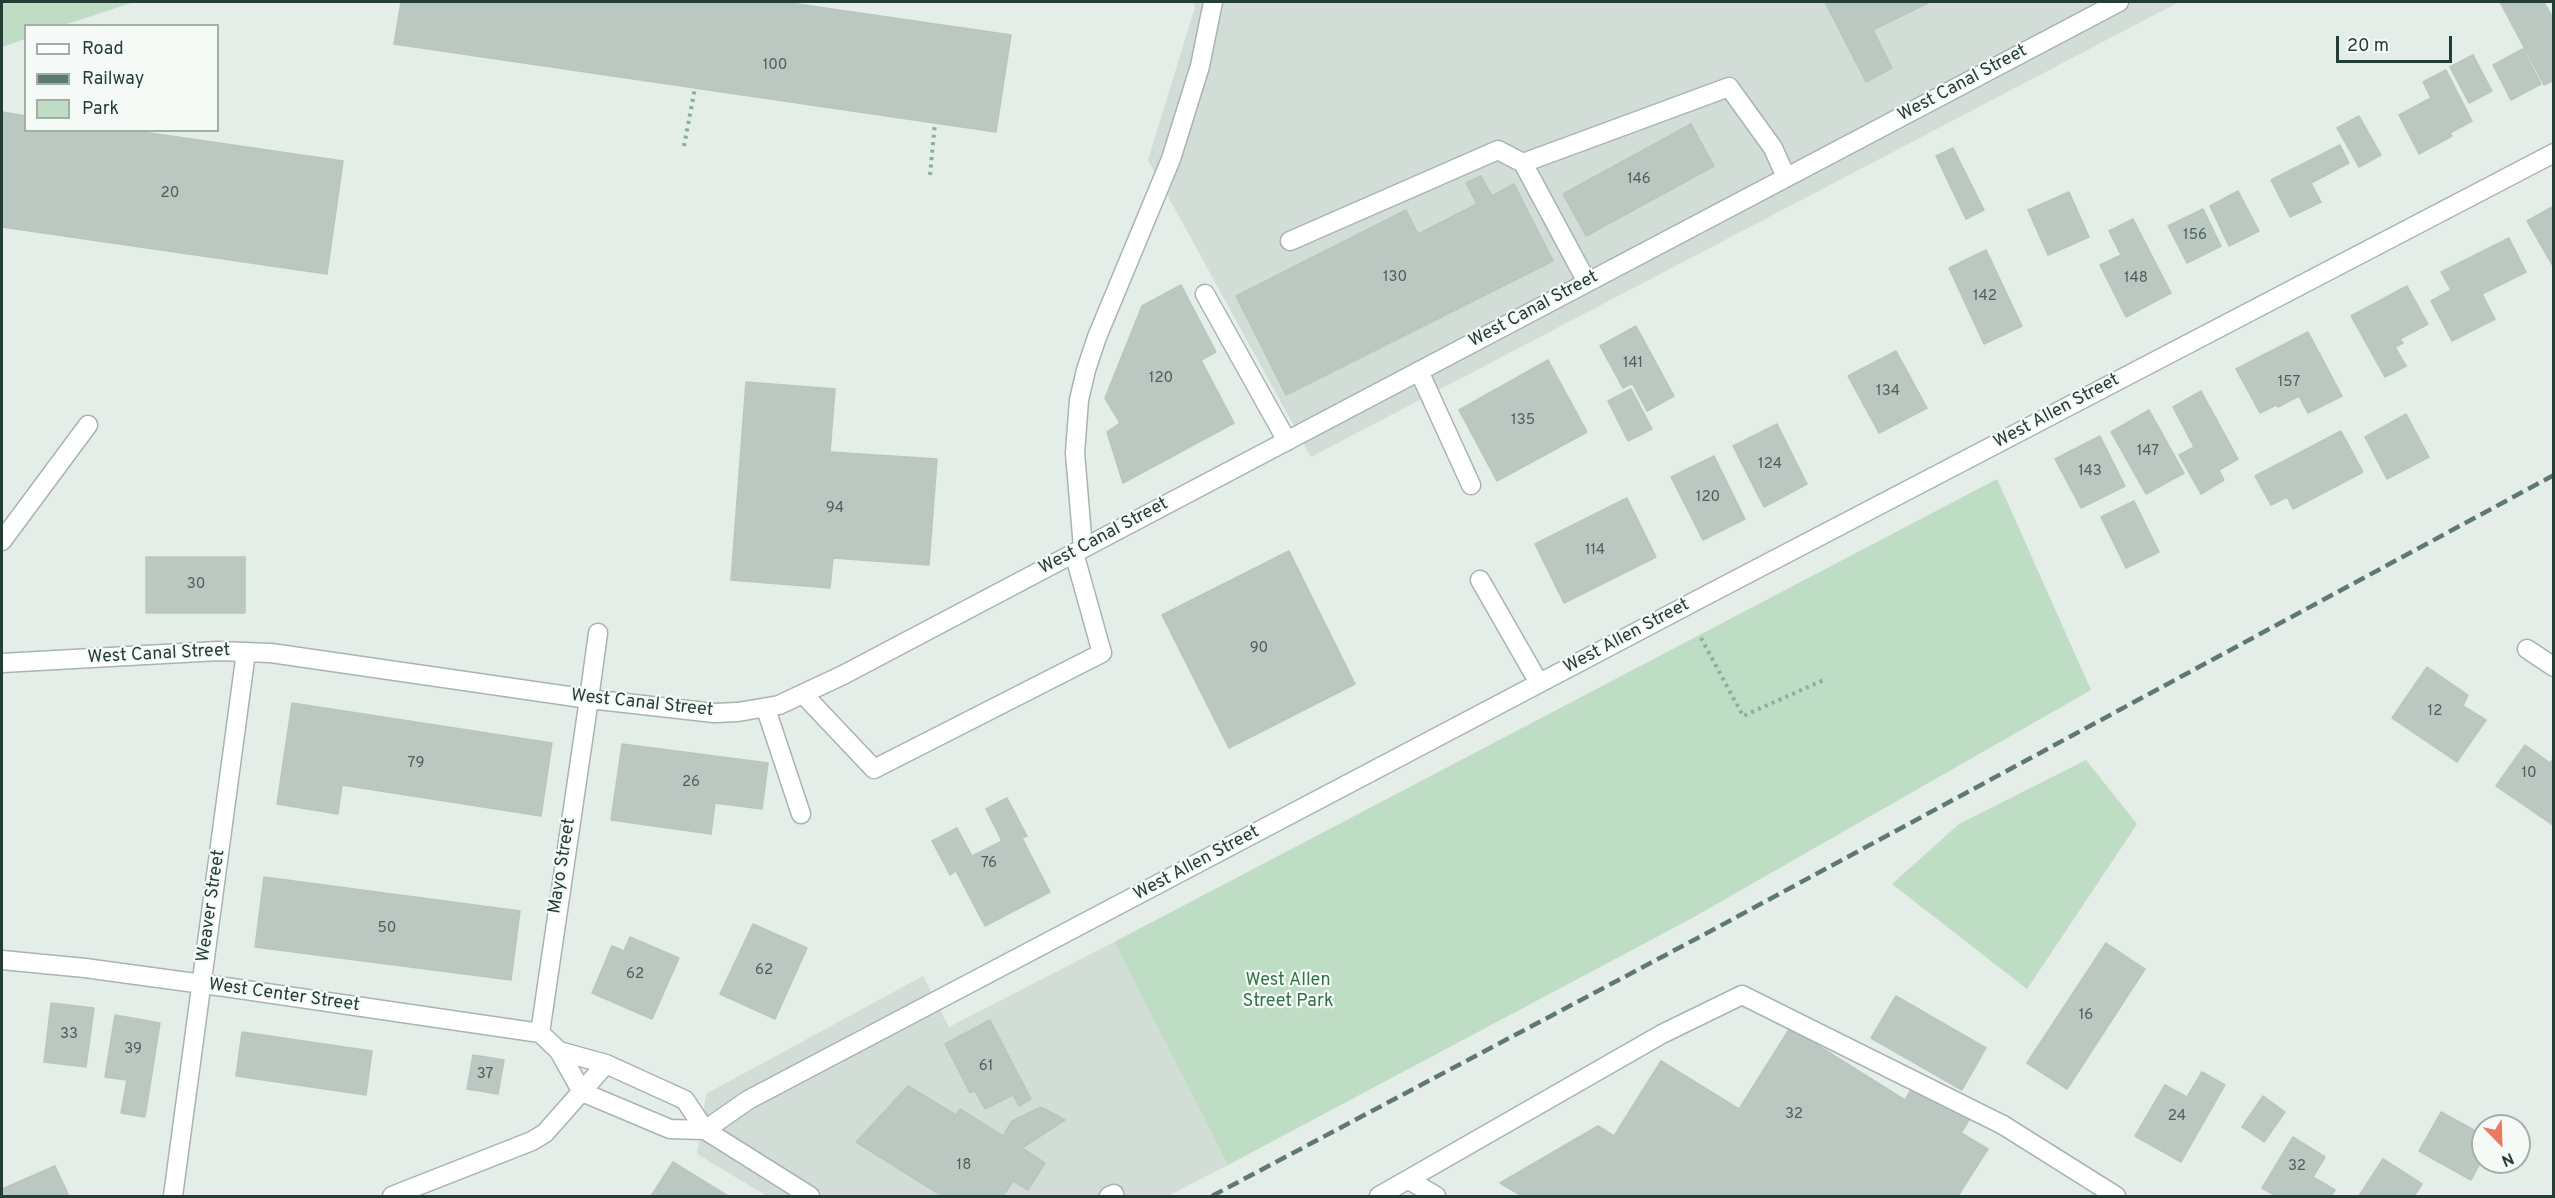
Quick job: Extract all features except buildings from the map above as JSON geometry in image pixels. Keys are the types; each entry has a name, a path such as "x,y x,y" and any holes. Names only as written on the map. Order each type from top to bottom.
{"street":[{"path":"804,695 874,769 1102,653 1078,551 1075,453 1079,400 1097,337 1171,159 1200,66 1213,2"},
{"name":"West Canal Street","path":"2,663 190,652 246,652 296,656 589,699 714,712 766,708 804,695 2119,2"},
{"path":"1523,163 1729,87 1773,148 1786,177"},
{"path":"1290,240 1498,150 1523,163 1587,282"},
{"name":"West Allen Street","path":"705,1130 748,1100 2553,153"},
{"path":"1205,294 1287,441"},
{"path":"1419,371 1471,484"},
{"path":"2,541 88,425"},
{"path":"1480,580 1539,683"},
{"name":"Mayo Street","path":"540,1033 598,633"},
{"path":"2527,649 2553,667"},
{"name":"Weaver Street","path":"173,1197 246,652"},
{"path":"766,708 801,814"},
{"name":"West Center Street","path":"2,960 85,968 540,1033"},
{"path":"1379,1197 1662,1034 1742,995 2003,1125 2116,1197"},
{"path":"540,1033 559,1052 582,1092 670,1129 705,1130"},
{"path":"559,1052 606,1064 686,1100 705,1130 810,1197"},
{"path":"392,1197 532,1141 545,1133 606,1064"},
{"path":"1409,1180 1436,1197"}],"path":[{"path":"684,146 695,88"},
{"path":"930,175 936,123"},
{"path":"1701,638 1743,716 1826,679"}],"shaded area":[{"path":"1193,2 2179,2 1311,457 1148,160 1195,7"},
{"path":"1114,942 1228,1165 1168,1196 767,1196 697,1154 706,1094 923,976 949,1027"}],"green space":[{"path":"2,2 134,2 67,24 24,24 24,39 2,47"},
{"name":"West Allen Street Park","path":"1997,479 2091,690 1694,917 1228,1165 1114,942"},
{"path":"2086,760 2137,824 2027,989 1892,884 1959,824"}],"railway":[{"path":"1212,1196 1707,933 2554,475"}]}
